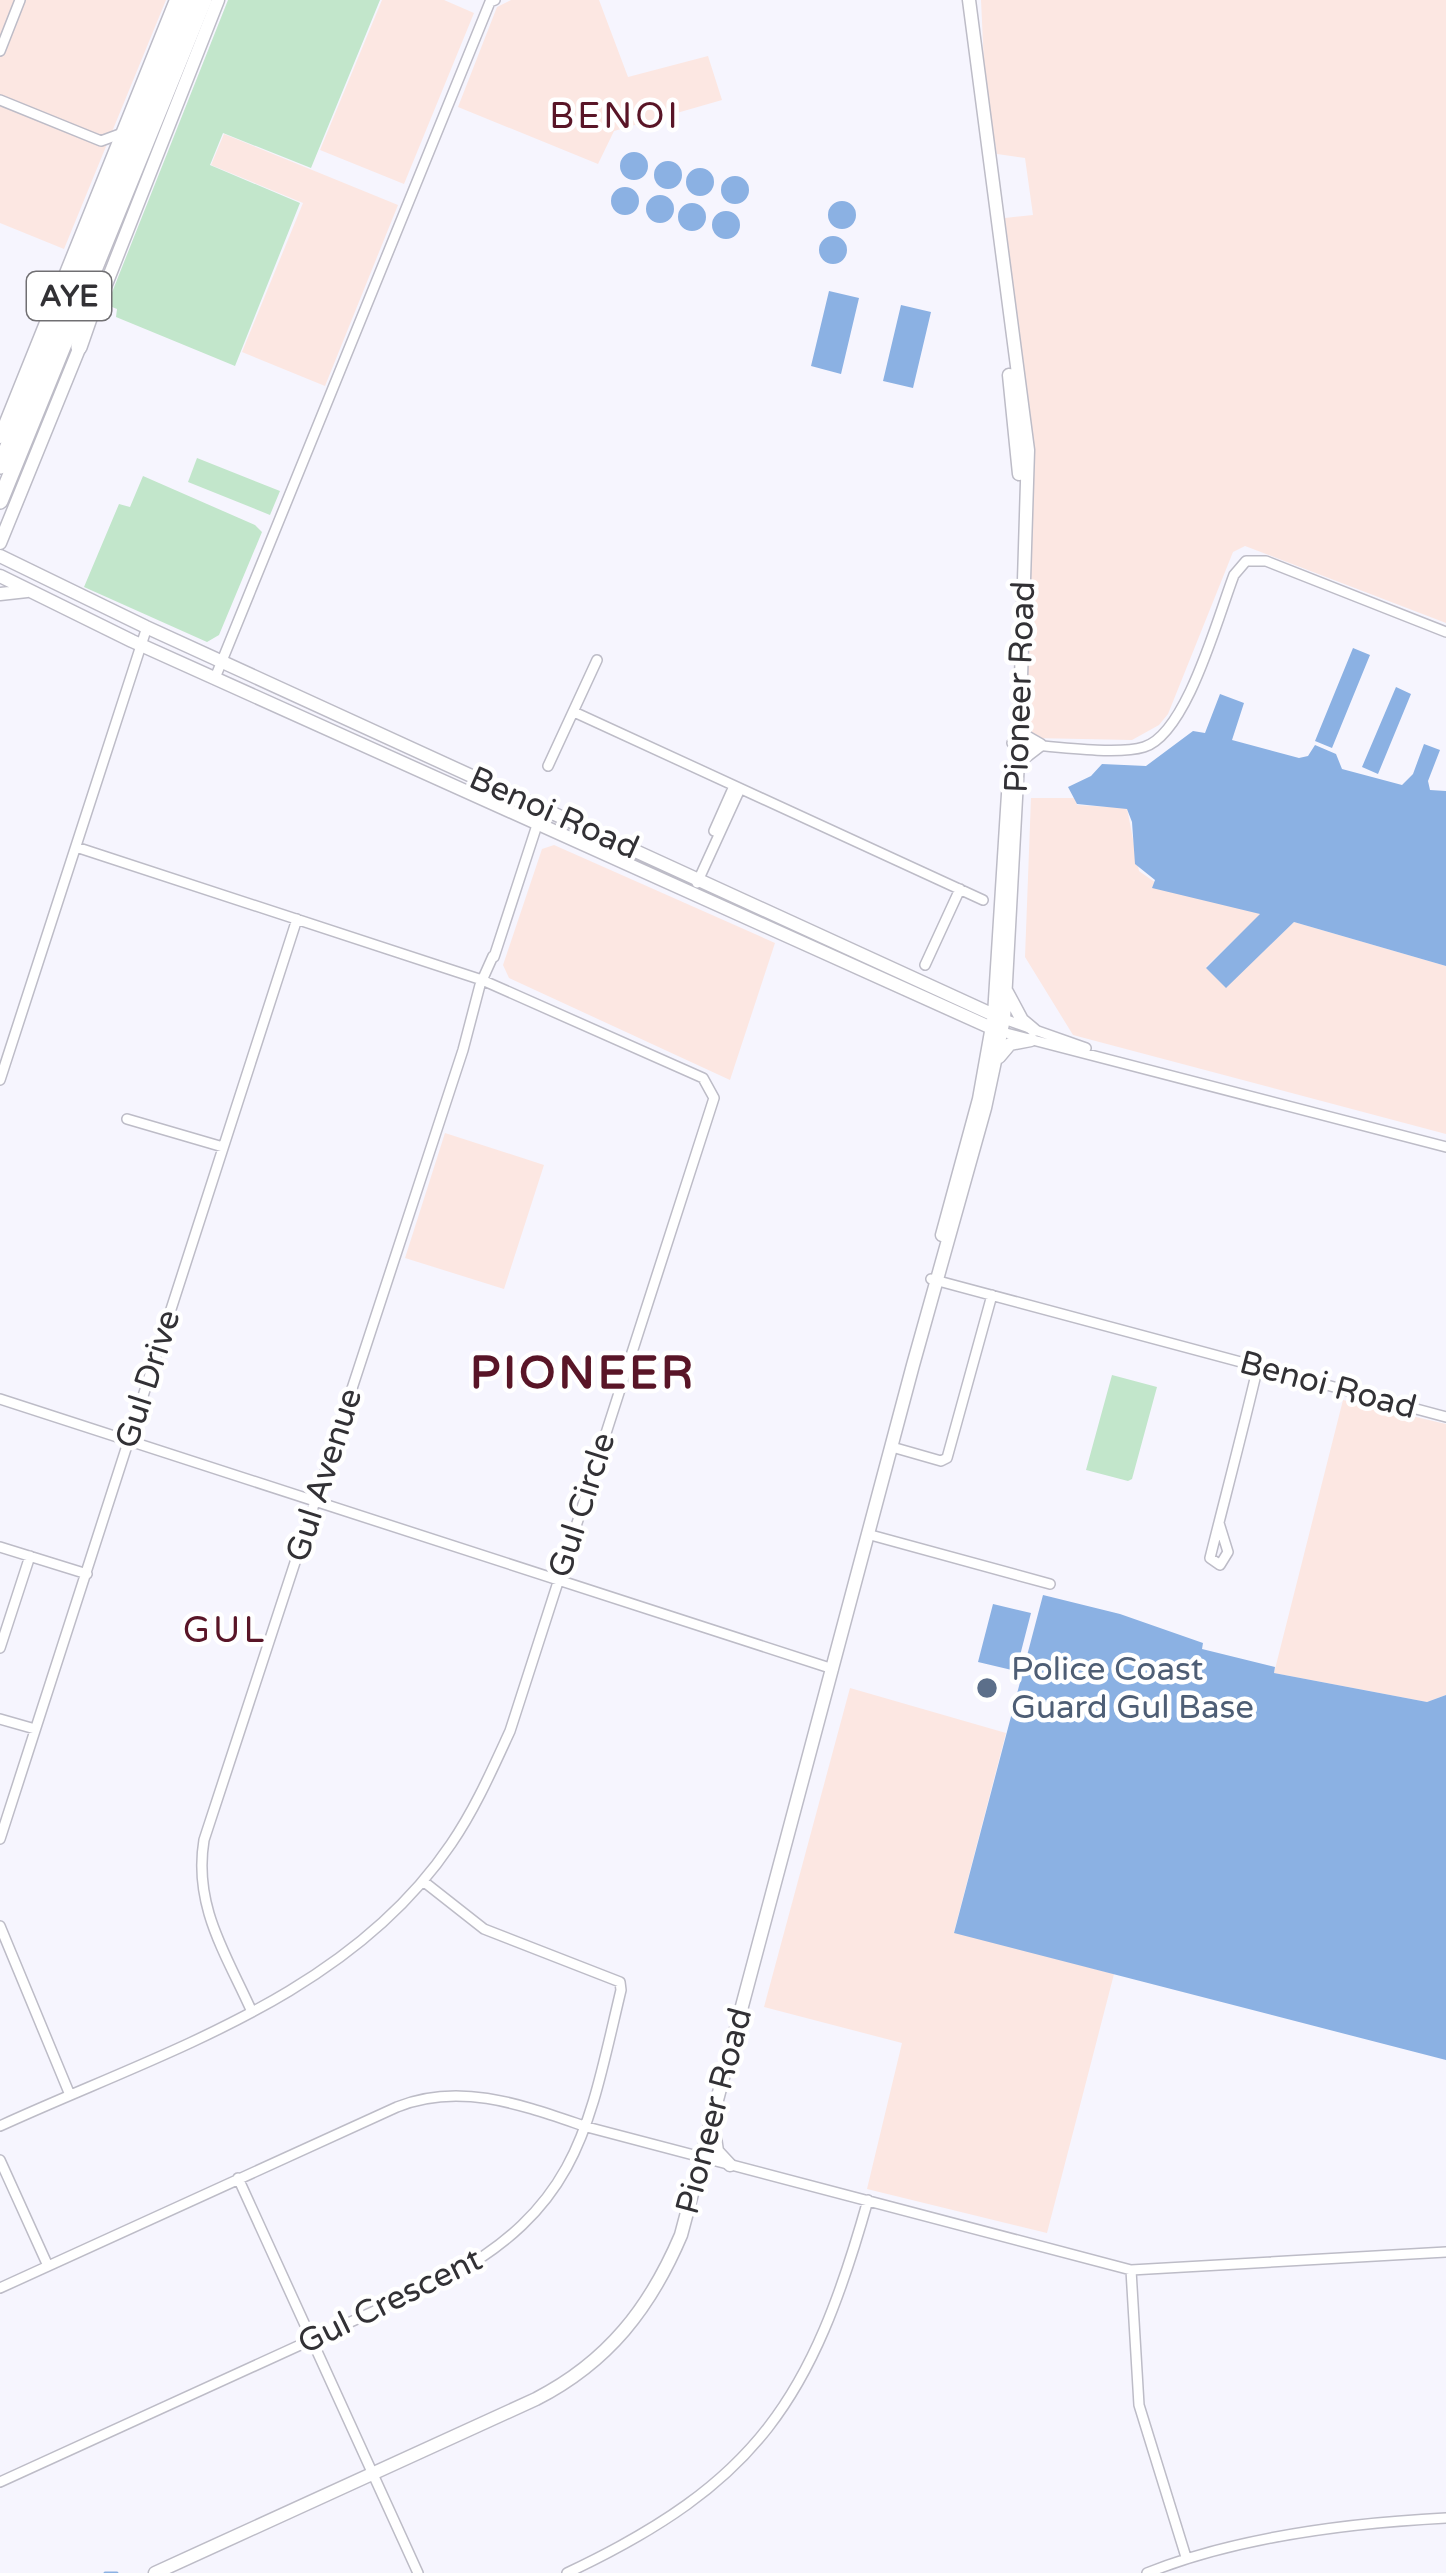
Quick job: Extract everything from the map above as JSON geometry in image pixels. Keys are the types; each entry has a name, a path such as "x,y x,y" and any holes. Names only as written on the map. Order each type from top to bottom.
{"highway":[{"name":"AYE","path":"0,466 130,128 189,0"},
{"name":"AYE","path":"0,501 204,0"},
{"path":"41,338 130,128"},
{"path":"79,347 119,233 128,192"}],"main road":[{"path":"0,437 108,165 130,128 176,0"},
{"path":"0,543 218,0"},
{"name":"Pioneer Road","path":"966,0 1028,450 1015,743 1018,763 1013,781"},
{"name":"Pioneer Road","path":"155,2573 556,2389 618,2341 644,2308 681,2235 892,1447 998,1024 1015,743 1019,462 966,0"},
{"path":"4,526 20,566"},
{"name":"Benoi Road","path":"0,556 968,1004 998,1024"},
{"name":"Benoi Road","path":"0,576 141,645 956,1015 998,1024"},
{"path":"0,594 34,592"},
{"path":"1018,763 1040,745 1026,737 1019,720"},
{"path":"956,1015 979,1032 991,1062 1010,1044 1033,1035 1002,987 987,1002 968,1004"},
{"path":"714,2118 715,2145 730,2164"}],"street":[{"path":"0,51 20,0"},
{"path":"215,678 490,1"},
{"path":"0,100 101,141 130,128"},
{"path":"101,141 108,165"},
{"path":"1015,743 1125,749 1146,747 1162,736 1180,713 1234,575 1246,561 1266,561 1446,632"},
{"path":"0,1080 147,627"},
{"path":"548,766 597,661"},
{"path":"574,712 983,900"},
{"path":"689,892 737,787"},
{"name":"Gul Avenue","path":"252,2012 204,1901 200,1864 207,1830 544,809"},
{"name":"Gul Circle","path":"0,2126 252,2012 350,1950 423,1881 481,1796 510,1731 713,1098 703,1078 485,981 76,847"},
{"path":"925,965 960,889"},
{"name":"Gul Drive","path":"0,1839 297,919"},
{"name":"Benoi Road","path":"998,1024 1446,1147"},
{"path":"128,1119 223,1147"},
{"name":"Benoi Road","path":"935,1280 1446,1417"},
{"path":"892,1447 941,1461 948,1456 992,1295"},
{"path":"1219,1523 1258,1366"},
{"path":"0,1399 833,1669"},
{"path":"867,1534 1049,1584"},
{"path":"0,1547 86,1574"},
{"path":"0,1648 30,1556"},
{"path":"0,1718 35,1730"},
{"name":"Gul Crescent","path":"0,2482 449,2277 506,2240 550,2198 587,2127 620,1982 484,1929 423,1881"},
{"path":"0,1926 70,2095"},
{"path":"0,1972 15,1965"},
{"path":"0,2288 427,2096 453,2094 506,2102 1131,2270 1446,2252"},
{"path":"0,2160 48,2266"},
{"path":"238,2178 418,2573"},
{"path":"567,2573 623,2547 680,2511 736,2466 763,2436 823,2339 868,2200"},
{"path":"1131,2270 1138,2404 1186,2557"},
{"path":"1147,2573 1186,2557 1359,2524 1446,2518"}],"shaded area":[{"path":"0,0 166,0 64,249 0,223"},
{"path":"382,0 444,0 474,13 404,184 320,150"},
{"path":"511,0 599,0 628,77 708,56 722,100 614,131 598,164 458,107 497,7"},
{"path":"981,0 1446,0 1446,623 1245,546 1233,552 1168,714 1159,725 1132,740 1032,738 1026,728 1032,449 1005,218 1033,215 1025,158 997,154 985,87"},
{"path":"224,134 398,205 325,386 242,352 303,203 211,165"},
{"path":"1031,798 1076,798 1077,805 1127,808 1139,871 1156,883 1261,914 1206,967 1226,987 1294,922 1446,966 1446,1134 1073,1035 1025,957"},
{"path":"554,845 775,943 730,1080 509,978 503,965 542,849"},
{"path":"445,1133 544,1165 504,1289 405,1258"},
{"path":"1343,1400 1446,1424 1446,1695 1427,1702 1274,1673"},
{"path":"850,1688 1006,1733 954,1932 1114,1974 1047,2233 867,2189 902,2043 764,2007"}],"green space":[{"path":"228,0 380,0 311,168 223,133 210,165 300,203 235,366 116,317 117,309 107,305"},
{"path":"197,458 280,491 270,515 188,482"},
{"path":"143,476 262,532 219,635 207,642 84,587 119,504 130,507"},
{"path":"1112,1375 1157,1387 1128,1481 1086,1470"}],"water":[{"path":"634,152 644,156 648,166 644,176 634,180 624,176 620,166 624,156"},
{"path":"668,161 678,165 682,175 678,185 668,189 658,185 654,175 658,165"},
{"path":"700,168 710,172 714,182 710,192 700,196 690,192 686,182 690,172"},
{"path":"735,176 745,180 749,190 745,200 735,204 725,200 721,190 725,180"},
{"path":"625,187 635,191 639,201 635,211 625,215 615,211 611,201 615,191"},
{"path":"660,195 670,199 674,209 670,219 660,223 650,219 646,209 650,199"},
{"path":"842,201 852,205 856,215 852,225 842,229 832,225 828,215 832,205"},
{"path":"692,203 702,207 706,217 702,227 692,231 682,227 678,217 682,207"},
{"path":"726,211 736,215 740,225 736,235 726,239 716,235 712,225 716,215"},
{"path":"833,236 843,240 847,250 843,260 833,264 823,260 819,250 823,240"},
{"path":"829,291 859,298 841,374 811,366"},
{"path":"901,305 931,312 913,388 883,381"},
{"path":"1353,648 1370,655 1332,748 1315,741"},
{"path":"1396,687 1411,694 1378,774 1362,767"},
{"path":"1220,694 1244,703 1232,740 1299,758 1308,756 1315,745 1336,754 1342,769 1402,785 1413,774 1424,744 1440,750 1428,781 1430,790 1446,791 1446,966 1294,922 1226,988 1206,968 1260,914 1152,888 1155,880 1135,864 1127,809 1077,804 1068,787 1091,776 1102,764 1146,766 1193,731 1205,733"},
{"path":"1043,1595 1120,1614 1203,1643 1202,1649 1275,1667 1274,1673 1427,1702 1446,1695 1446,2060 954,1933"},
{"path":"993,1604 1031,1613 1016,1671 978,1662"}],"waterway":[{"path":"105,2573 117,2573"}],"place":[{"name":"Police Coast Guard Gul Base","path":"987,1688"}],"district":[{"name":"BENOI","path":"615,116"},
{"name":"PIONEER","path":"583,1374"},
{"name":"GUL","path":"225,1630"}]}
